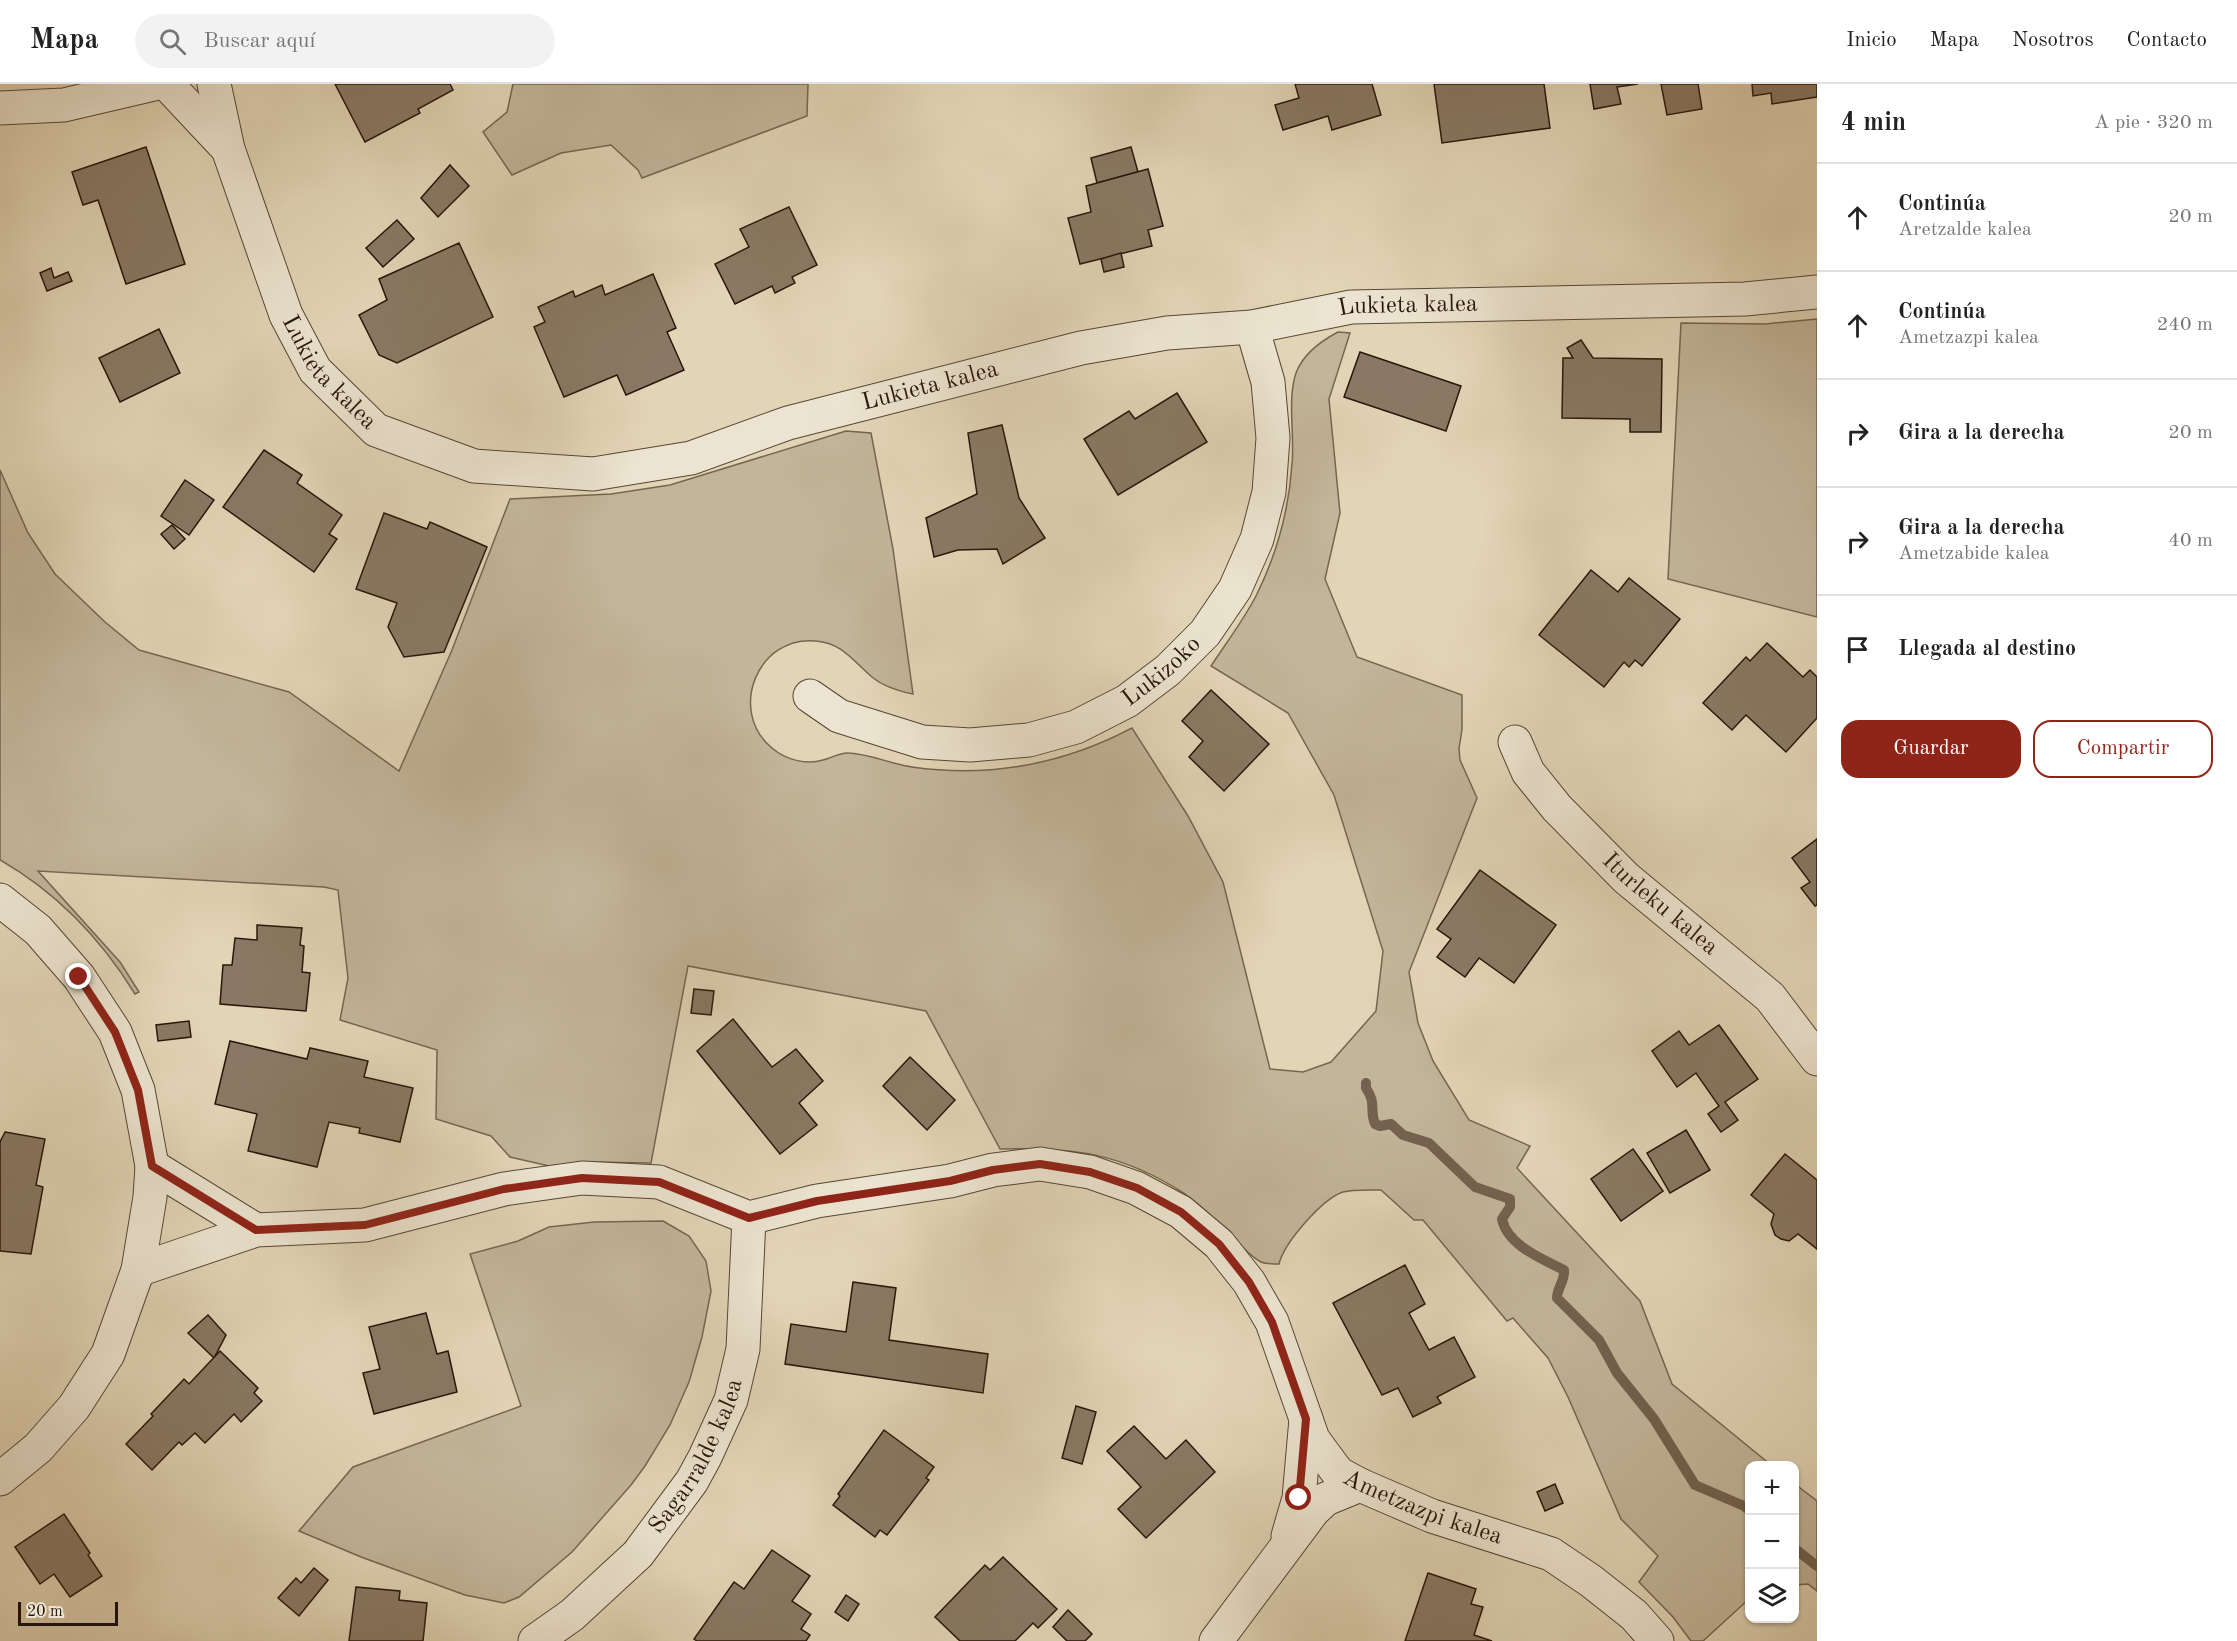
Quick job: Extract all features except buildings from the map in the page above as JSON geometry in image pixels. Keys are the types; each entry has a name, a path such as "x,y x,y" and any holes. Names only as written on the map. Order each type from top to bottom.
{"street":[{"path":"0,108 64,105 154,84"},
{"name":"Lukieta kalea","path":"167,84 228,149"},
{"name":"Lukieta kalea","path":"214,84 228,149 286,315 315,370 376,430 474,466 593,474 691,458 788,423 1081,348 1167,333 1252,327 1351,307 1745,299 1817,292"},
{"name":"Lukizoko","path":"810,696 839,716 922,742 970,746 1029,740 1076,727 1127,701 1168,670 1205,633 1235,589 1257,539 1269,492 1273,438 1268,382 1252,327"},
{"name":"Iturleku kalea","path":"1515,742 1528,772 1557,808 1626,878 1770,997 1817,1059"},
{"path":"0,900 38,930 79,977 115,1032 138,1090 152,1166 150,1197 138,1270 108,1354 74,1407 38,1448 0,1479"},
{"name":"Ametzazpi kalea","path":"749,1218 817,1201 950,1181 993,1170 1040,1164 1090,1172 1137,1188 1181,1212 1212,1237 1249,1282 1272,1322 1313,1439 1338,1473 1432,1516 1551,1554 1592,1581 1634,1615 1657,1641"},
{"path":"152,1166 256,1230"},
{"path":"138,1270 256,1230 365,1225 504,1189 582,1178 659,1182 749,1218"},
{"name":"Sagarralde kalea","path":"535,1641 572,1615 638,1554 692,1481 705,1457 731,1400 743,1349 749,1218"},
{"path":"1285,1546 1299,1498 1306,1419"},
{"path":"1216,1641 1312,1511 1326,1499 1360,1485"}],"shaded area":[{"path":"513,84 808,84 807,116 642,178 638,170 611,145 561,153 512,175 483,132 507,112"},
{"path":"1817,319 1817,617 1668,579 1681,323 1765,324"},
{"path":"1338,332 1350,333 1329,399 1340,513 1325,579 1357,657 1462,695 1460,760 1477,798 1409,972 1418,1023 1433,1061 1469,1120 1530,1146 1517,1168 1640,1301 1672,1384 1766,1461 1745,1461 1745,1603 1703,1641 1691,1641 1673,1617 1639,1582 1658,1556 1621,1519 1568,1397 1548,1358 1513,1318 1507,1321 1423,1220 1414,1220 1381,1190 1352,1190 1334,1196 1315,1212 1296,1234 1282,1255 1279,1264 1263,1263 1249,1254 1192,1199 1140,1169 1096,1155 1051,1149 1000,1149 926,1011 688,966 651,1163 590,1162 549,1166 510,1157 491,1136 436,1119 437,1050 340,1020 348,978 338,890 324,887 38,871 120,962 139,992 135,994 107,954 76,918 40,887 0,860 0,470 28,533 55,574 105,622 139,650 289,692 399,771 452,650 510,499 611,494 670,485 846,431 871,433 893,549 913,694 881,683 833,645 816,641 796,642 778,650 765,662 755,678 751,696 752,715 759,733 772,748 783,756 796,760 810,762 849,753 912,767 969,771 1025,766 1052,760 1106,741 1132,728 1188,816 1223,882 1270,1069 1303,1072 1331,1062 1376,1011 1383,951 1334,795 1288,713 1211,666 1256,596 1270,565 1288,498 1293,453 1293,383 1303,360 1325,340"},
{"path":"663,1221 689,1236 706,1261 711,1291 702,1337 689,1382 670,1425 631,1485 572,1552 519,1597 504,1603 465,1595 361,1557 299,1531 353,1467 521,1406 470,1254 518,1241 549,1227 594,1222"},
{"path":"1799,1487 1817,1501 1817,1591 1808,1584 1799,1585"}],"waterway":[{"path":"1366,1083 1375,1124 1380,1126 1391,1124 1403,1135 1429,1143 1475,1187 1510,1199 1510,1207 1502,1219 1505,1228 1518,1244 1564,1270 1557,1298 1599,1340 1617,1373 1654,1419 1695,1485 1745,1507"},
{"path":"1799,1552 1817,1566"}],"route":[{"path":"79,977 115,1032 138,1090 152,1166 256,1230 365,1225 504,1189 582,1178 659,1182 749,1218 817,1201 950,1181 993,1170 1040,1164 1090,1172 1137,1188 1181,1212 1219,1244 1249,1282 1272,1322 1306,1419 1299,1498"}]}
